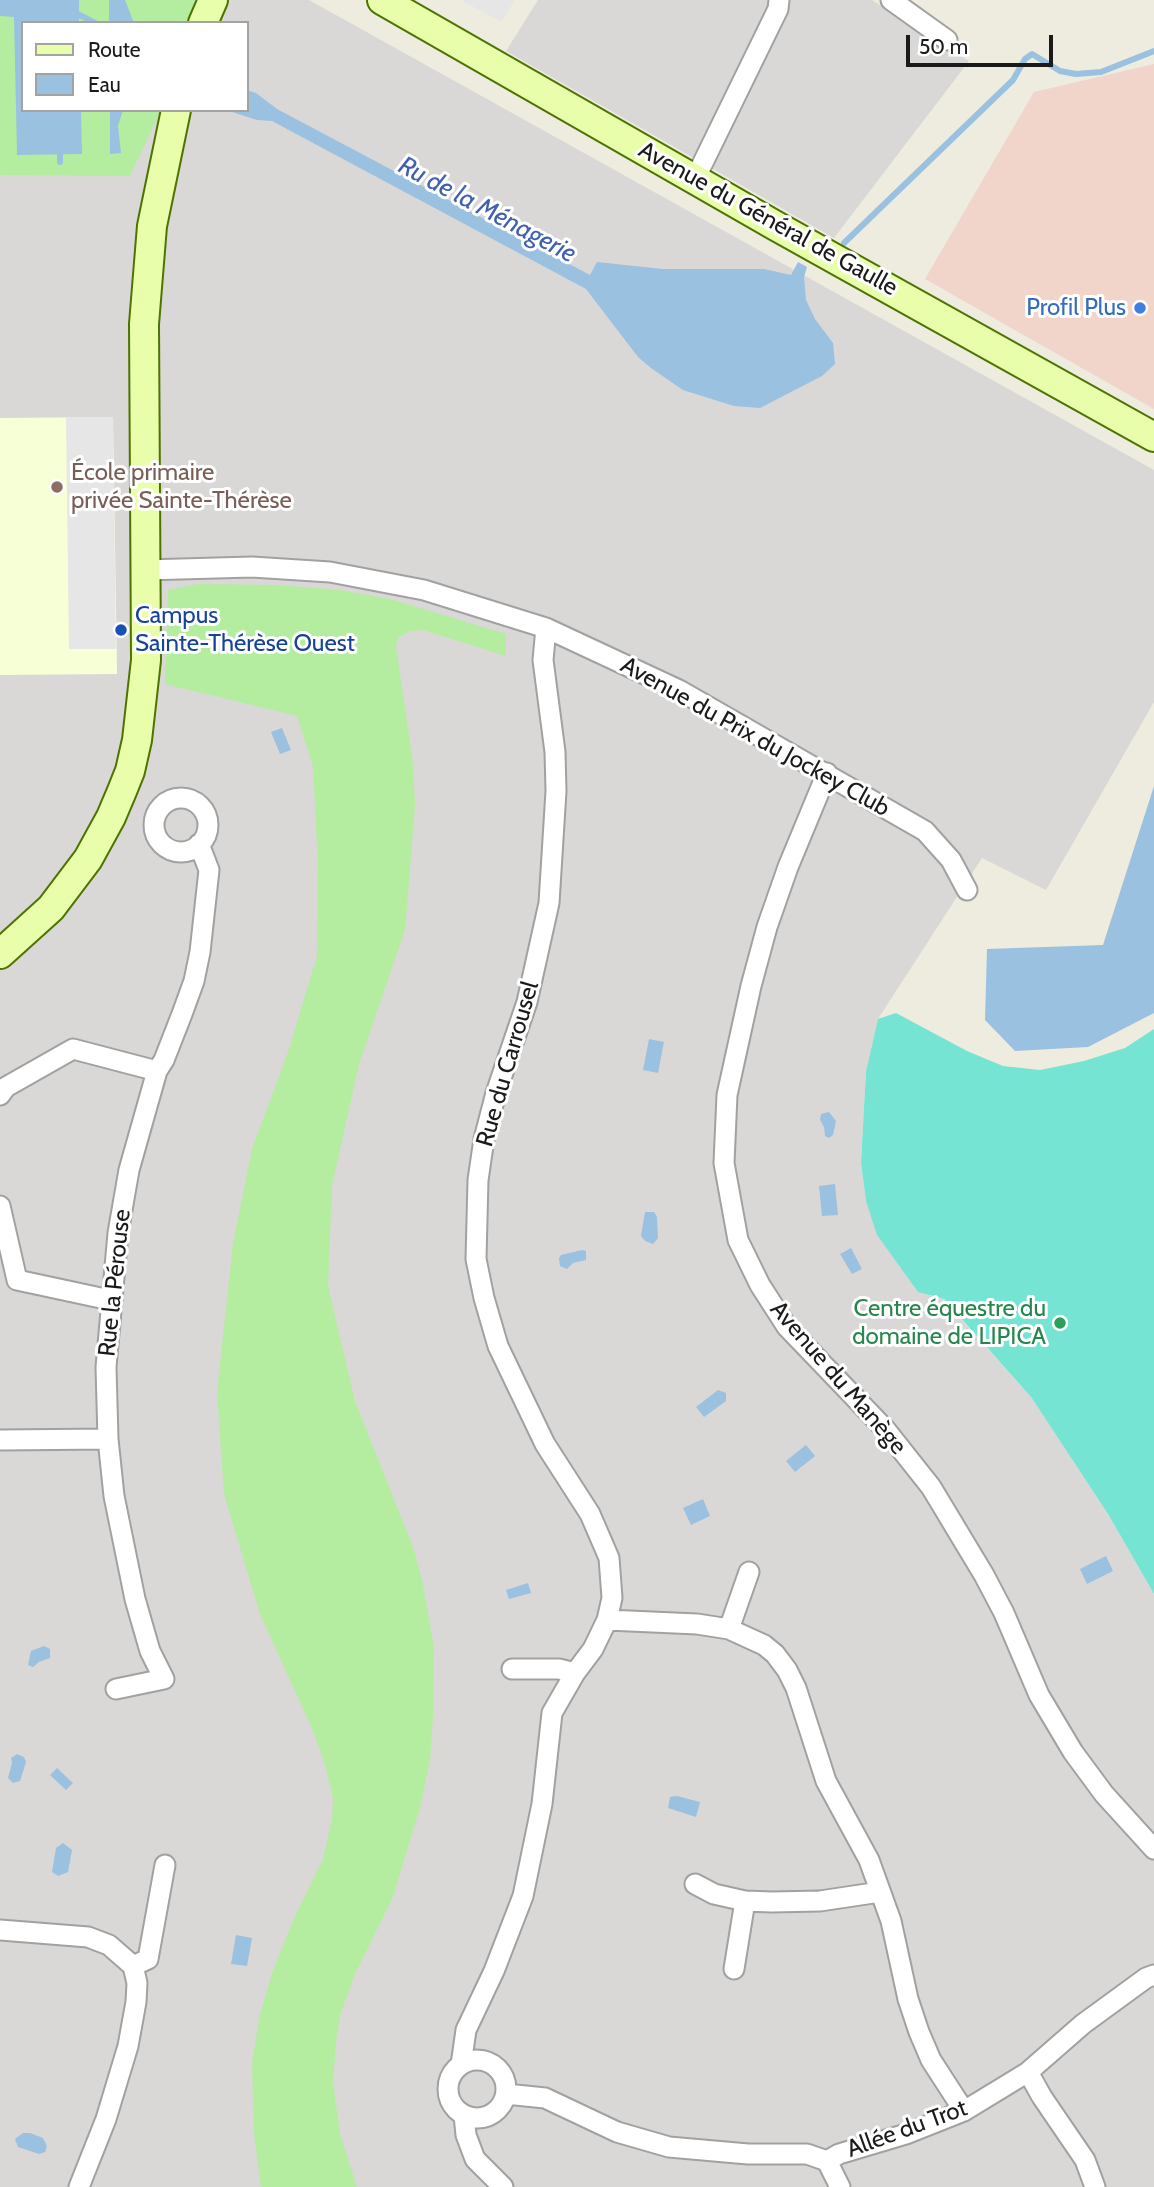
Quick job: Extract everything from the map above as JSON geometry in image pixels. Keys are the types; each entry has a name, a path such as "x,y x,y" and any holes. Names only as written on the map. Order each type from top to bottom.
{"main road":[{"path":"204,21 213,0"},
{"name":"Avenue du Général de Gaulle","path":"382,0 1154,437"},
{"path":"0,954 37,923 77,875 111,817 130,771 144,694 144,324 152,226 176,112"}],"street":[{"path":"695,179 778,9 779,0"},
{"path":"891,0 947,40"},
{"name":"Avenue du Prix du Jockey Club","path":"145,570 252,567 330,572 424,590 546,628 679,690 925,831 951,860 968,890"},
{"name":"Rue du Carrousel","path":"461,2065 466,2030 494,1971 523,1896 542,1804 552,1713 575,1673 593,1649 607,1620 612,1598 609,1558 590,1514 545,1444 498,1346 476,1259 477,1190 484,1139 496,1093 527,1002 549,902 556,791 555,752 543,660 546,628"},
{"name":"Avenue du Manège","path":"827,773 788,867 767,927 727,1095 724,1163 730,1209 738,1240 760,1285 787,1327 885,1429 931,1487 984,1574 1004,1613 1038,1695 1073,1752 1104,1794 1154,1849"},
{"name":"Rue la Pérouse","path":"116,1689 164,1679 150,1651 135,1599 114,1496 108,1439 106,1367 110,1300 129,1170 157,1071 185,1007 200,952 209,870 200,844"},
{"path":"0,1095 6,1087 72,1049 100,1054 157,1071"},
{"path":"0,1206 17,1280 110,1300"},
{"path":"0,1440 108,1439"},
{"path":"729,1629 749,1572"},
{"path":"607,1620 697,1624 729,1629 764,1645 787,1670 796,1688 826,1781 869,1860 891,1921 908,1998 919,2032 931,2060 964,2111"},
{"path":"512,1669 559,1669 575,1673"},
{"path":"133,1966 148,1959 165,1865"},
{"path":"695,1884 714,1894 745,1900 820,1901 880,1892"},
{"path":"734,1969 745,1900"},
{"path":"0,1930 88,1937 108,1945 133,1966 137,1983 136,2002 128,2046 106,2119 79,2187"},
{"name":"Allée du Trot","path":"506,2094 545,2098 617,2132 669,2147 748,2154 807,2154 827,2161 839,2154 905,2134 964,2111 1028,2072 1083,2024 1154,1975"},
{"path":"479,2060 497,2067 506,2084 506,2094 497,2110 482,2118 464,2115 453,2105 448,2091 451,2076 461,2065 479,2060"},
{"path":"1028,2072 1085,2161 1096,2187"},
{"path":"464,2115 466,2135 475,2159 503,2187"},
{"path":"827,2161 840,2187"}],"shaded area":[{"path":"0,0 309,0 1154,470 1154,702 1046,890 982,858 878,1019 866,1071 861,1163 866,1201 878,1235 918,1292 943,1299 1031,1397 1108,1514 1154,1594 1154,2187 0,2187"},
{"path":"461,0 515,0 501,22"},
{"path":"538,0 872,0 969,61 834,238 506,51"},
{"path":"1154,64 1154,409 925,279 1034,92"},
{"path":"66,417 113,417 116,649 69,649"},
{"name":"École primaire privée Sainte-Thérèse","path":"113,417 117,674 0,675 0,418"},
{"name":"Centre équestre du domaine de LIPICA","path":"896,1013 967,1051 1003,1066 1040,1070 1084,1061 1125,1048 1154,1029 1154,1594 1108,1514 1031,1397 944,1299 918,1292 877,1235 866,1201 861,1163 866,1071 878,1019"}],"green space":[{"path":"0,0 195,0 190,21 21,21 21,112 160,112 130,176 0,175"},
{"path":"198,584 277,585 340,590 390,599 506,634 506,656 423,630 410,631 398,638 396,646 413,763 415,806 405,930 359,1064 332,1186 328,1285 355,1401 413,1547 423,1584 434,1648 430,1760 421,1804 393,1897 355,1974 340,2015 336,2043 333,2082 340,2134 357,2187 261,2187 254,2134 252,2063 259,2018 272,1973 294,1918 323,1859 332,1819 333,1798 314,1733 260,1614 224,1494 217,1391 233,1243 252,1149 288,1052 317,956 318,863 313,767 297,716 165,684 168,590"}],"water":[{"path":"0,0 79,0 79,21 21,21 21,112 81,112 82,154 17,155 14,17 0,16"},
{"path":"109,0 125,0 133,21 109,21"},
{"path":"248,90 277,109 590,275 597,262 663,269 764,269 791,275 798,262 807,267 804,277 806,300 815,319 833,343 835,364 822,376 760,408 734,406 683,390 638,357 586,289 272,121 257,120 232,112 248,112"},
{"path":"110,112 122,112 118,126 121,153 110,154"},
{"path":"282,728 291,750 280,754 271,732"},
{"path":"1154,786 1154,1013 1088,1047 1015,1051 985,1020 987,949 1103,945"},
{"path":"649,1039 664,1042 658,1073 643,1070"},
{"path":"829,1112 836,1121 833,1135 829,1138 825,1136 820,1120 821,1114"},
{"path":"835,1184 838,1215 822,1216 819,1186"},
{"path":"645,1212 654,1212 657,1217 658,1238 653,1244 641,1236"},
{"path":"851,1248 862,1269 852,1274 840,1254"},
{"path":"586,1251 586,1260 573,1263 567,1269 560,1266 561,1255"},
{"path":"718,1390 726,1393 726,1401 704,1417 696,1407"},
{"path":"806,1445 815,1456 795,1472 786,1461"},
{"path":"703,1499 710,1516 691,1525 683,1508"},
{"path":"1106,1556 1113,1571 1087,1584 1080,1569"},
{"path":"528,1583 531,1593 509,1599 506,1590"},
{"path":"44,1646 50,1649 50,1658 33,1667 28,1665 31,1651"},
{"path":"17,1754 24,1757 26,1762 20,1781 13,1783 8,1778 11,1758"},
{"path":"57,1768 73,1783 66,1790 50,1775"},
{"path":"677,1796 700,1802 696,1817 668,1808 670,1797"},
{"path":"63,1843 72,1850 68,1872 58,1876 52,1872 56,1848"},
{"path":"236,1935 252,1938 247,1966 231,1964"},
{"path":"23,2133 43,2138 47,2146 45,2152 39,2154 18,2147 15,2139"}],"waterway":[{"name":"Ru de la Ménagerie","path":"72,11 91,21"},
{"name":"Ru de la Ménagerie","path":"844,243 1013,80 1025,59 1032,54 1060,71 1076,74 1101,72 1154,51"},
{"path":"60,147 60,162"}],"place":[{"name":"Profil Plus","path":"1140,308"},
{"name":"École primaire privée Sainte-Thérèse","path":"57,487"},
{"name":"Campus Sainte-Thérèse Ouest","path":"121,630"},
{"name":"Centre équestre du domaine de LIPICA","path":"1060,1323"}]}
